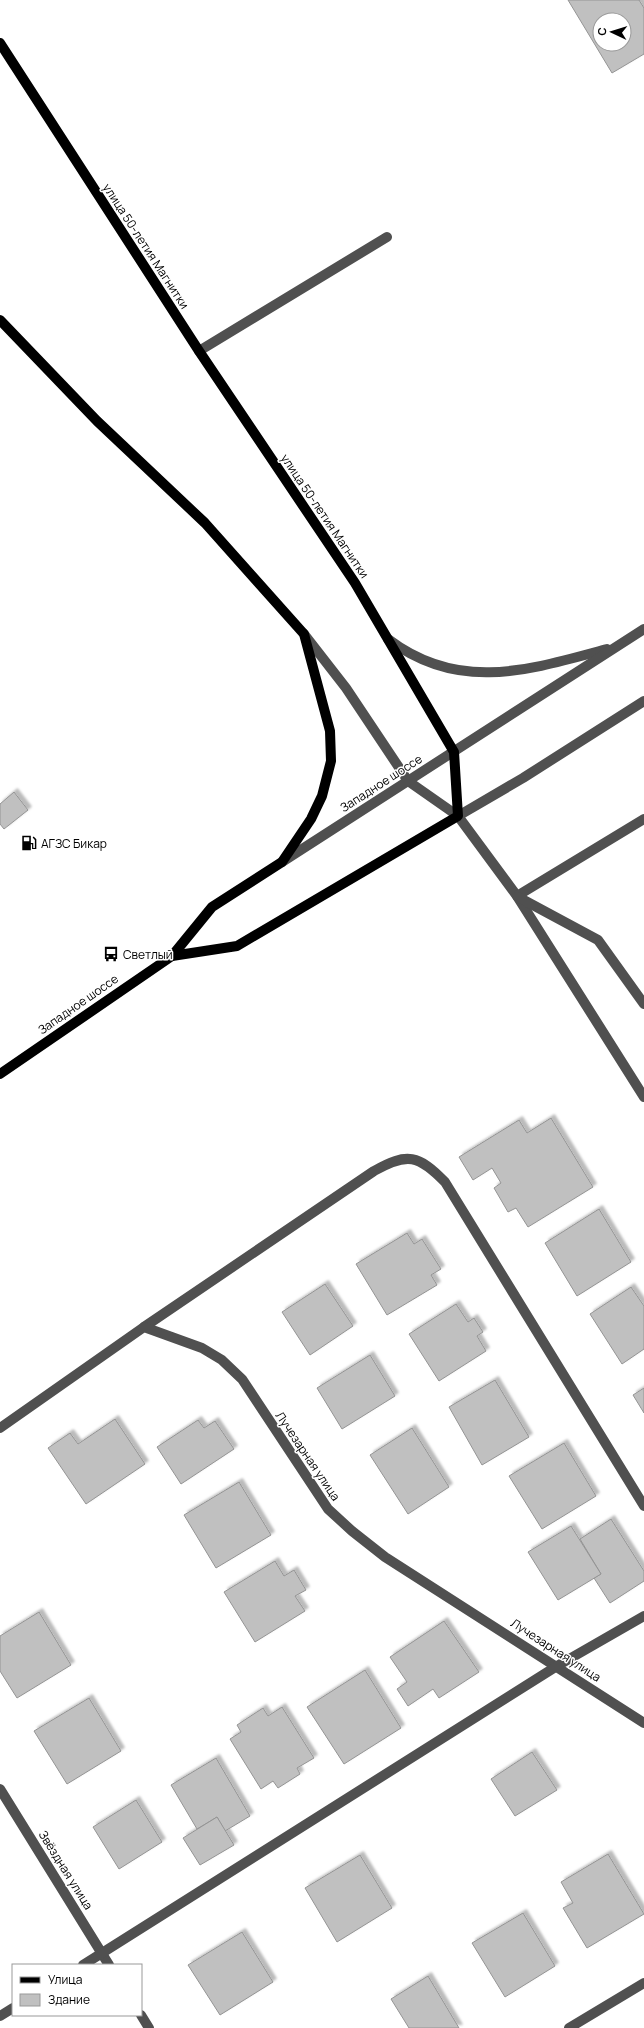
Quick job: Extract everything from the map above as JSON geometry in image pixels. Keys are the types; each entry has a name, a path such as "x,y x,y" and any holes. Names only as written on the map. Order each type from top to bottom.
{"main road":[{"name":"улица 50-летия Магнитки","path":"0,43 199,351 355,583 454,752 458,816"},
{"path":"0,320 97,421 205,523 304,634 330,731 330,761 322,796 311,819 282,862"},
{"name":"Западное шоссе","path":"172,956 237,946 458,816"},
{"name":"Западное шоссе","path":"0,1074 172,956 212,907 282,862"}],"street":[{"path":"199,351 387,237"},
{"name":"Западное шоссе","path":"282,862 644,629"},
{"path":"304,634 346,688 408,781 458,816 516,896 644,1097"},
{"name":"Западное шоссе","path":"386,638 405,652 427,662 462,671 498,673 538,668 617,646"},
{"name":"Западное шоссе","path":"458,816 523,778 644,701"},
{"path":"516,896 644,819"},
{"path":"516,896 598,940 644,1004"},
{"path":"0,1428 144,1327 374,1171 391,1161 411,1158 429,1165 445,1182 644,1506"},
{"name":"Лучезарная улица","path":"144,1327 202,1348 222,1360 242,1379 328,1509 352,1531 385,1557 644,1723"},
{"path":"85,1964 557,1666 644,1616"},
{"name":"Звёздная улица","path":"0,1789 108,1964"},
{"path":"569,2028 644,1983"},
{"path":"0,2016 12,2009"},
{"path":"142,2016 149,2028"}],"building":[{"path":"568,0 639,0 644,8 644,54 612,73 599,52 632,52 632,12 592,12 592,40"},
{"path":"14,792 28,810 4,829 0,824 0,804"},
{"path":"551,1118 593,1187 528,1227 516,1208 508,1212 494,1188 501,1183 492,1168 473,1180 459,1157 519,1120 527,1133"},
{"path":"599,1209 631,1262 577,1296 545,1243"},
{"path":"407,1233 414,1244 422,1239 441,1269 431,1275 437,1285 387,1315 356,1264"},
{"path":"325,1284 353,1326 310,1355 282,1312"},
{"path":"631,1287 644,1306 644,1349 622,1364 590,1314"},
{"path":"456,1304 468,1322 474,1318 483,1332 477,1336 486,1351 439,1381 409,1334"},
{"path":"370,1355 395,1396 342,1429 317,1388"},
{"path":"495,1380 529,1437 482,1465 449,1407"},
{"path":"644,1388 644,1413 633,1395"},
{"path":"115,1419 145,1464 86,1504 48,1448 70,1433 78,1444"},
{"path":"198,1420 204,1428 215,1421 234,1449 181,1484 157,1447"},
{"path":"412,1428 449,1487 408,1514 370,1455"},
{"path":"564,1443 596,1496 542,1529 509,1476"},
{"path":"239,1482 271,1535 216,1568 184,1515"},
{"path":"611,1519 644,1571 644,1581 610,1603 594,1578 601,1574 580,1539"},
{"path":"571,1526 601,1574 558,1600 528,1552"},
{"path":"275,1561 284,1576 294,1570 306,1590 295,1596 305,1611 255,1642 224,1592"},
{"path":"39,1612 71,1665 17,1698 0,1671 0,1636"},
{"path":"444,1621 479,1672 439,1698 433,1689 408,1706 397,1689 407,1682 390,1657"},
{"path":"365,1670 401,1728 344,1764 307,1707"},
{"path":"89,1698 121,1751 67,1784 34,1731"},
{"path":"282,1707 314,1758 297,1768 300,1774 278,1788 273,1781 261,1789 230,1739 241,1732 237,1725 263,1708 268,1716"},
{"path":"532,1752 557,1790 515,1816 491,1779"},
{"path":"216,1758 250,1816 225,1831 217,1817 197,1829 171,1785"},
{"path":"136,1800 162,1842 119,1869 93,1827"},
{"path":"217,1817 234,1845 200,1865 183,1838"},
{"path":"608,1854 644,1914 587,1948 563,1908 573,1903 561,1882"},
{"path":"360,1855 392,1908 337,1942 305,1888"},
{"path":"523,1913 555,1966 505,1997 472,1943"},
{"path":"242,1932 273,1982 220,2015 188,1965"},
{"path":"428,1976 459,2028 409,2028 391,1999"}],"place":[{"name":"АГЗС Бикар","path":"29,843"},
{"name":"Светлый","path":"111,954"}]}
